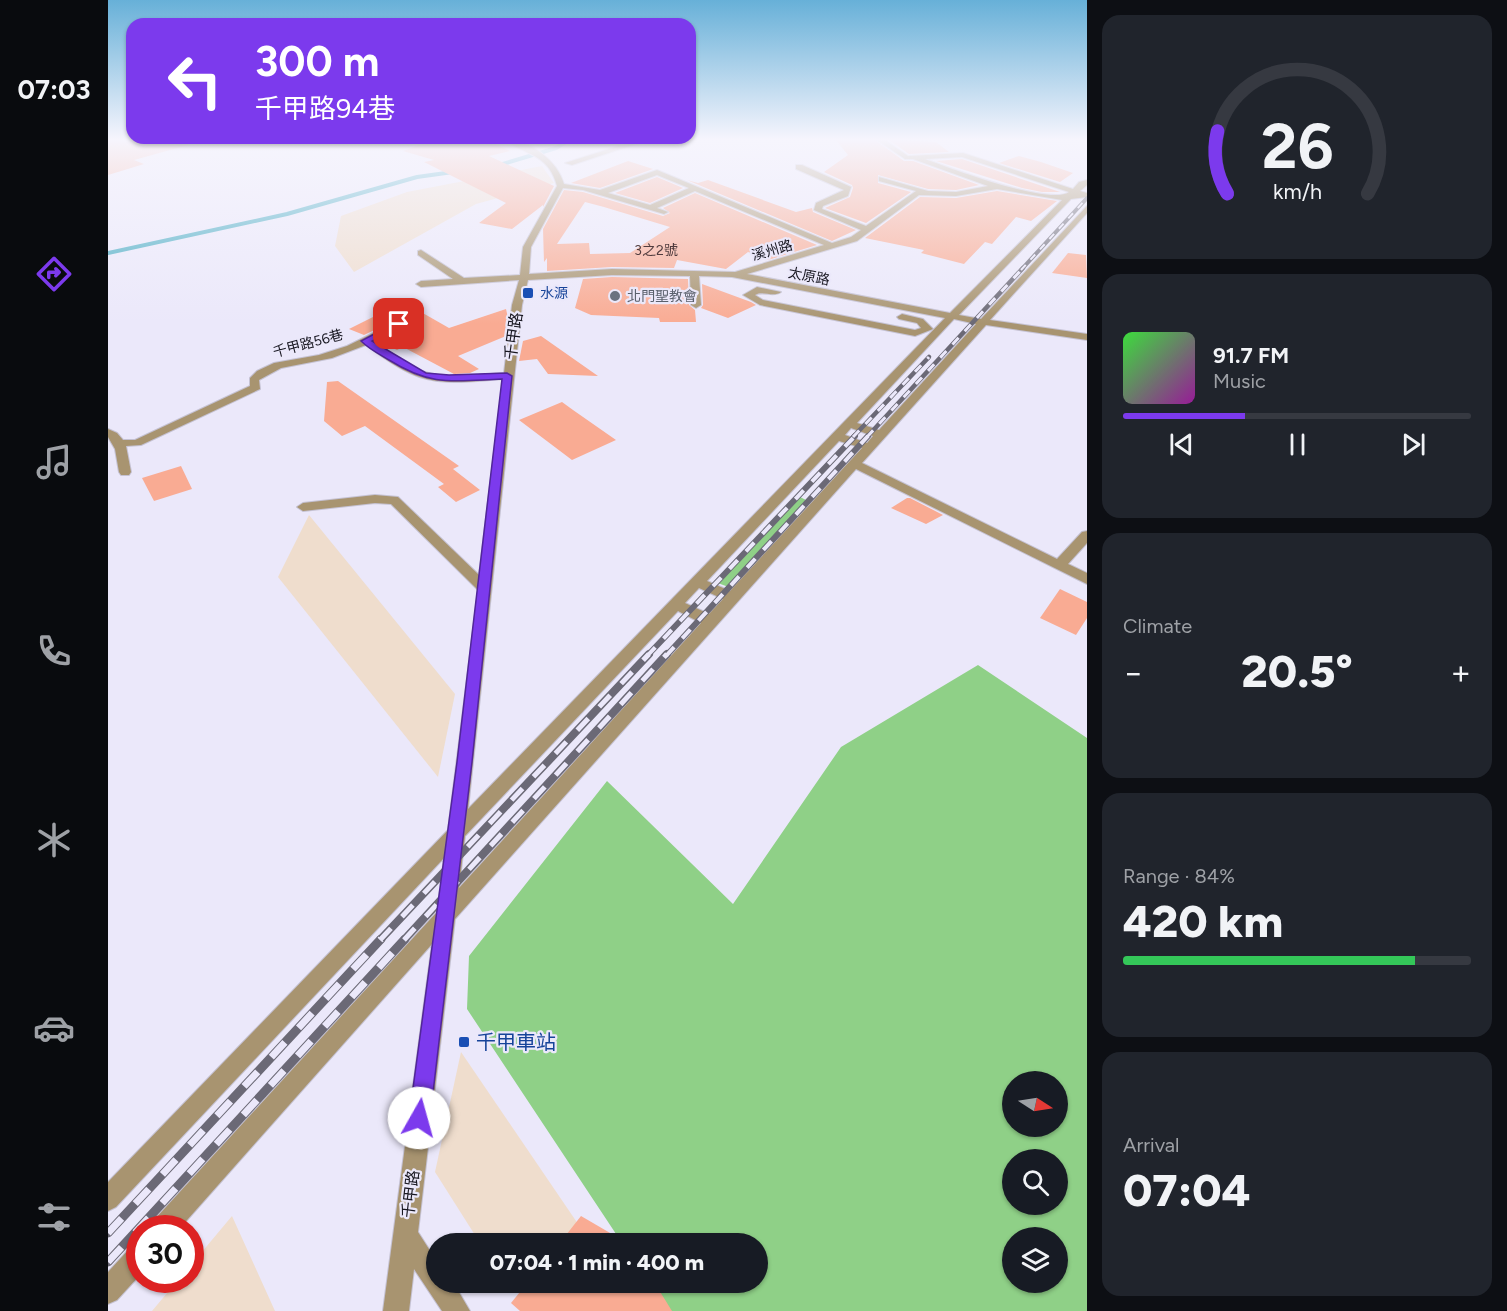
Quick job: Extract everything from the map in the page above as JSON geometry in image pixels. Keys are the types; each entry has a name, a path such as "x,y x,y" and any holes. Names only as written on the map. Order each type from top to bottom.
{"street":[{"name":"千甲路","path":"396,1311 455,834 507,376 527,247 545,201"},
{"path":"630,201 664,212"},
{"path":"652,207 665,201"},
{"path":"727,201 832,246"},
{"path":"829,201 819,206 818,210 869,230"},
{"name":"溪州路","path":"732,274 854,239 869,230 904,201"},
{"path":"108,1199 850,424 954,317 1023,260 1076,201"},
{"path":"176,1215 983,322 1023,260 1076,201"},
{"path":"421,253 462,280"},
{"name":"太原路","path":"524,277 612,272 732,274 840,299"},
{"path":"694,274 696,305"},
{"path":"421,284 524,277"},
{"path":"886,309 920,321 928,329 915,333 760,302 748,295 757,290 767,290 840,299 886,309 1087,338"},
{"name":"千甲路56巷","path":"119,442 136,443 256,387 254,380 259,373 275,367 327,356 366,341 416,315"},
{"path":"366,341 424,375 449,378 507,376"},
{"path":"850,424 880,434"},
{"path":"108,432 119,442 125,472"},
{"path":"838,437 869,447"},
{"path":"855,464 1087,579"},
{"path":"303,507 375,499 394,500 484,588"},
{"path":"1060,564 1087,535"},
{"path":"698,582 732,598"},
{"path":"677,605 711,621"},
{"path":"405,1234 426,1266"},
{"path":"108,1291 126,1271"},
{"path":"445,1293 457,1311"}],"shaded area":[{"path":"382,201 486,201 476,204 354,272 335,246 341,216"},
{"path":"309,515 455,694 438,777 278,577"},
{"path":"461,1052 584,1233 474,1233 435,1172"},
{"path":"232,1216 275,1311 152,1311 167,1293 204,1293 204,1249"}],"green space":[{"path":"800,497 810,502 734,589 715,582"},
{"path":"978,665 1087,738 1087,1311 666,1311 654,1293 768,1293 768,1233 615,1233 467,1009 469,956 607,781 733,904 841,747"}],"building":[{"path":"502,201 546,201 543,207 543,205 512,229 479,223 506,203"},
{"path":"558,201 614,201 663,216 670,213 663,208 678,201 714,201 817,245 768,260 748,252 726,269 677,260 674,268 612,267 547,271 547,258 544,262 543,229","holes":["585,202 670,227 630,253 590,254 589,243 557,244"]},
{"path":"737,201 766,201 796,212 812,208 813,212 856,230 832,241"},
{"path":"840,201 898,201 866,223 825,208"},
{"path":"914,201 1057,201 1031,221 1016,217 992,244 985,242 964,264 921,253 924,250 865,238"},
{"path":"1068,253 1086,255 1087,278 1052,273"},
{"path":"612,277 688,279 689,305 695,310 696,322 660,322 659,318 591,315 575,308 583,279"},
{"path":"702,284 756,305 728,318 701,308 703,305"},
{"path":"403,302 416,310 364,335 349,329"},
{"path":"506,309 508,318 506,336 458,356 479,369 470,373 454,374 403,347 397,350 378,341 420,319 421,312 449,328"},
{"path":"541,336 598,376 548,374 537,359 519,361 523,341"},
{"path":"338,381 459,466 453,469 480,490 456,502 438,487 444,484 365,426 342,436 324,421 327,382"},
{"path":"562,402 616,440 572,460 519,420"},
{"path":"181,466 192,489 154,501 142,478"},
{"path":"907,498 943,515 926,524 891,508"},
{"path":"1060,589 1087,602 1087,618 1076,635 1040,618"},
{"path":"581,1216 610,1233 568,1233"},
{"path":"519,1293 661,1293 672,1311 520,1311 511,1303"}],"waterway":[{"path":"108,253 287,214 332,201"}],"railway":[{"path":"1021,270 1084,201"},
{"path":"867,437 1023,268"},
{"path":"853,437 929,357"},
{"path":"647,656 855,436"},
{"path":"666,656 868,436"},
{"path":"380,940 649,654"},
{"path":"404,940 667,654"},
{"path":"108,1233 381,939"},
{"path":"108,1262 405,939"}],"place":[{"name":"水源","path":"528,293"},
{"name":"北門聖教會","path":"615,296"},
{"name":"千甲車站","path":"464,1042"}],"route":[{"path":"399,324 366,341 424,375 449,378 507,376 465,762 419,1118"}]}
